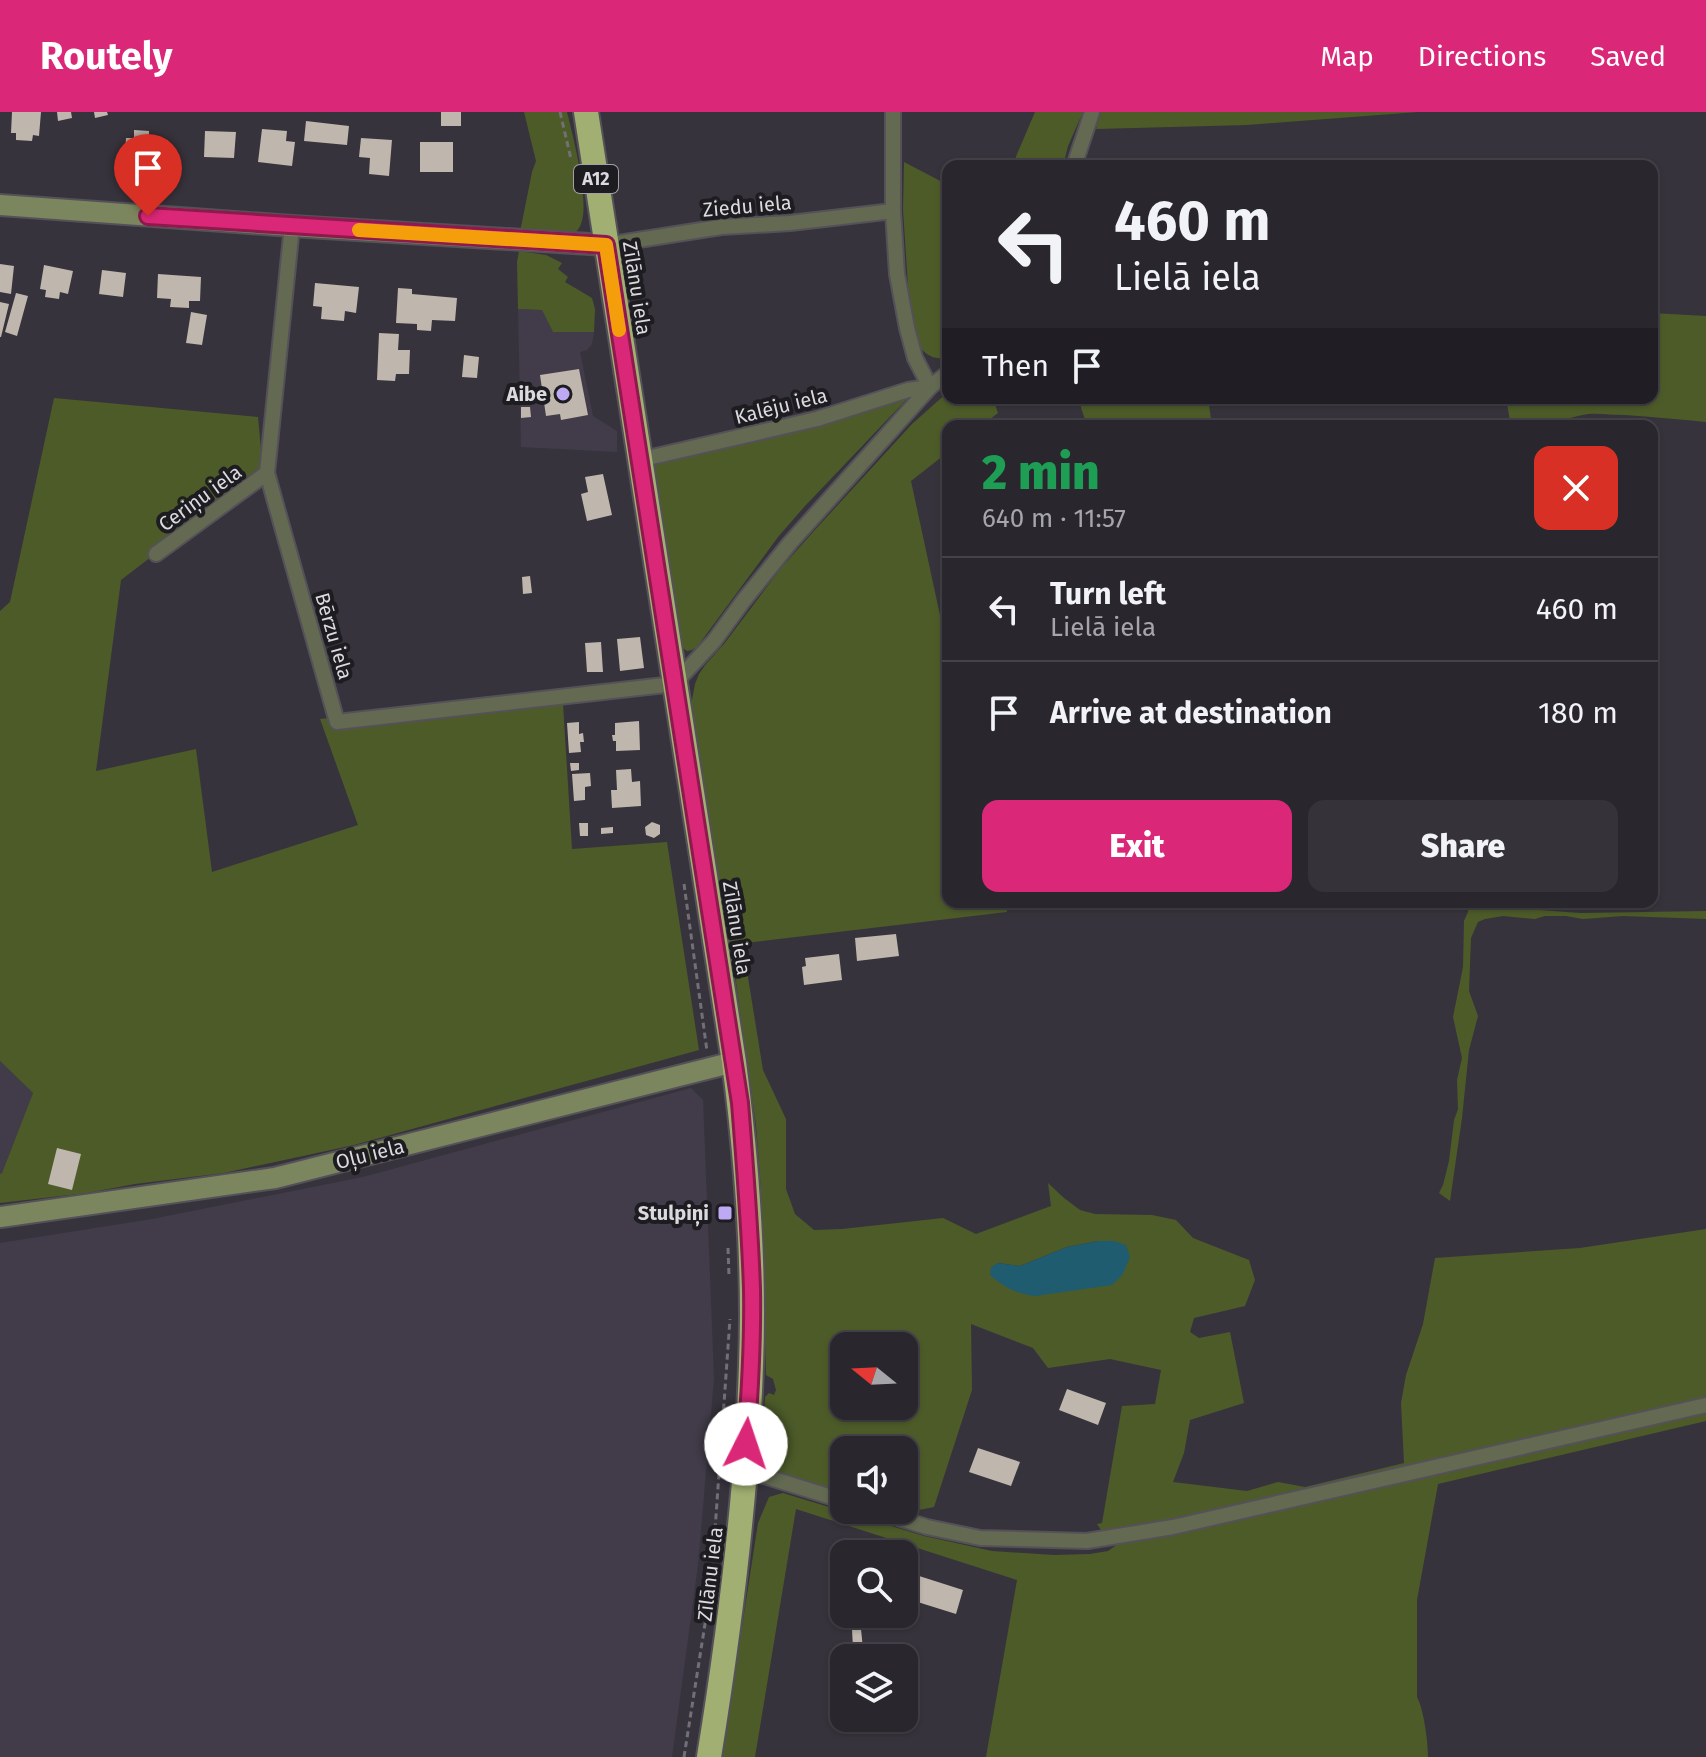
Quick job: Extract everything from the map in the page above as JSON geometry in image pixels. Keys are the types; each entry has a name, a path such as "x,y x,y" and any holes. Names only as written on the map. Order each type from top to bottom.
{"highway":[{"name":"Zīlānu iela","path":"586,112 734,1062 748,1188 752,1292 745,1470 735,1572 709,1757"}],"street":[{"path":"893,112 893,211 897,274 915,358 930,387"},
{"path":"1076,160 1092,112"},
{"path":"1,207 606,245"},
{"name":"Ziedu iela","path":"606,245 721,227 790,223 893,211"},
{"name":"Bērzu iela","path":"292,226 267,473 337,722 674,684"},
{"path":"674,684 714,641 790,543 930,387 942,378"},
{"name":"Kalēju iela","path":"639,460 817,419 908,390 930,387"},
{"name":"Ceriņu iela","path":"156,554 267,473"},
{"name":"Oļu iela","path":"0,1217 275,1178 734,1062"},
{"path":"917,1524 980,1538 1087,1541 1173,1527 1706,1405"},
{"path":"745,1470 830,1497"}],"path":[{"path":"560,112 571,159"},
{"path":"682,875 709,1068"},
{"path":"728,1237 729,1281"},
{"path":"684,1757 711,1586 730,1311"}],"shaded area":[{"path":"518,309 542,310 553,332 594,332 592,344 580,352 593,416 617,431 617,452 521,447"},
{"path":"0,1061 33,1093 0,1174"},
{"path":"691,1088 703,1100 714,1378 698,1565 672,1757 0,1757 0,1243 152,1219 363,1177"}],"green space":[{"path":"524,112 567,112 580,169 583,201 580,226 568,236 520,232 536,161"},
{"path":"1035,112 1083,112 1064,160 1015,160"},
{"path":"1101,112 1418,112 1247,125 1096,129"},
{"path":"904,162 942,182 942,358 924,352 911,330 903,210"},
{"path":"519,251 546,255 562,263 558,269 568,277 565,282 592,298 594,332 553,332 542,310 518,309"},
{"path":"1658,313 1706,316 1706,422 1597,414 1564,420 1510,420 1507,404 1658,404"},
{"path":"909,393 907,399 778,537 697,647 687,651 683,648 652,468 656,463 822,422"},
{"path":"942,397 942,404 995,404 998,413 989,420 942,420 942,457 911,481 942,624 942,908 1007,908 1007,912 729,945 692,718 695,684 706,664 781,568 912,424"},
{"path":"54,398 258,417 263,471 121,580 96,771 196,749 212,872 358,825 320,719 562,688 572,849 667,842 699,1050 354,1145 224,1173 0,1203 0,1174 33,1093 0,1061 0,611 10,602"},
{"path":"1080,404 1209,404 1211,420 1085,420"},
{"path":"1468,908 1580,913 1706,911 1706,919 1545,916 1535,919 1503,916 1478,922 1471,938 1469,991 1478,1016 1469,1050 1450,1201 1439,1193 1449,1161 1458,1109 1457,1080 1462,1058 1453,1017 1463,967 1464,921"},
{"path":"746,965 763,1070 786,1119 786,1189 795,1214 814,1230 943,1218 976,1234 1051,1206 1048,1183 1080,1210 1095,1214 1152,1215 1176,1220 1193,1238 1249,1260 1255,1280 1245,1306 1194,1318 1190,1332 1199,1338 1230,1332 1244,1403 1190,1420 1184,1453 1173,1482 1247,1491 1278,1482 1305,1487 1404,1463 1401,1403 1406,1375 1423,1324 1435,1258 1580,1248 1706,1229 1706,1401 1173,1521 1107,1531 1101,1530 1097,1524 1102,1523 1122,1406 1155,1404 1161,1370 1110,1359 1048,1368 1033,1348 971,1324 972,1390 934,1507 918,1512 918,1436 830,1436 830,1492 761,1469 765,1397 769,1393 774,1395 776,1390 773,1379 766,1375 761,1190 756,1125 737,971","holes":["1114,1241 990,1275 998,1263 1020,1266 1067,1247"]},
{"path":"1706,1413 1706,1421 1438,1484 1417,1600 1417,1697 1425,1726 1428,1757 986,1757 1017,1580 918,1548 918,1540 892,1540 843,1524 885,1524 992,1551 1054,1555 1108,1551 1118,1544"},
{"path":"783,1493 830,1507 830,1520 796,1509 755,1757 722,1757 758,1523 769,1497"}],"water":[{"path":"1098,1241 1126,1245 1130,1257 1123,1274 1112,1285 1035,1296 1011,1289 990,1275 991,1267 998,1263 1020,1266 1067,1247"}],"building":[{"path":"12,112 41,112 39,136 33,135 32,141 16,140 16,133 11,133"},
{"path":"57,112 71,112 72,118 58,121"},
{"path":"94,112 107,112 108,115 95,118"},
{"path":"441,112 461,112 461,126 441,126"},
{"path":"306,121 349,126 347,145 304,141"},
{"path":"262,129 287,131 286,141 295,142 292,166 258,162"},
{"path":"134,130 149,131 149,139 156,140 155,155 125,154 126,138 134,138"},
{"path":"205,131 236,132 234,158 204,157"},
{"path":"361,138 392,140 389,176 369,174 370,158 359,157"},
{"path":"420,142 453,142 453,172 420,172"},
{"path":"0,264 14,266 11,294 0,292"},
{"path":"44,265 73,271 68,294 60,292 59,299 45,297 46,290 40,289"},
{"path":"102,270 126,273 123,297 99,294"},
{"path":"158,274 201,277 200,301 189,301 189,308 170,307 171,299 157,298"},
{"path":"315,283 359,287 356,313 345,311 344,321 321,319 322,307 313,306"},
{"path":"398,288 412,289 412,294 457,298 455,321 432,320 431,331 417,330 417,324 396,323"},
{"path":"16,293 28,296 17,336 5,332"},
{"path":"0,302 9,304 1,337 0,337"},
{"path":"191,312 207,315 202,345 186,343"},
{"path":"379,333 399,334 398,350 410,350 409,374 396,374 395,381 377,380"},
{"path":"464,355 479,357 477,378 462,377"},
{"name":"Aibe","path":"579,369 588,415 561,420 560,414 546,416 540,375"},
{"path":"521,407 530,407 531,417 521,418"},
{"path":"603,474 612,515 587,521 581,494 588,492 585,477"},
{"path":"530,576 532,593 523,594 522,577"},
{"path":"640,637 644,668 620,671 617,639"},
{"path":"601,642 603,672 587,672 585,643"},
{"path":"639,721 640,750 616,751 616,741 613,741 612,735 615,735 615,723"},
{"path":"579,722 579,734 583,733 584,742 580,742 581,752 569,753 567,723"},
{"path":"570,763 579,763 579,770 571,771"},
{"path":"631,769 632,782 640,781 641,806 612,808 611,790 617,790 616,770"},
{"path":"590,773 591,786 585,787 585,800 574,801 572,774"},
{"path":"652,822 660,825 660,834 654,838 646,835 645,827"},
{"path":"579,823 588,823 588,836 580,836"},
{"path":"613,827 613,833 601,834 601,828"},
{"path":"896,934 899,956 857,961 855,938"},
{"path":"839,954 842,980 804,985 802,967 806,966 805,958"},
{"path":"57,1148 81,1154 72,1190 48,1184"},
{"path":"1067,1389 1106,1403 1098,1425 1059,1410"},
{"path":"978,1448 1020,1462 1011,1486 969,1472"},
{"path":"918,1576 963,1590 956,1614 918,1602"},
{"path":"852,1629 861,1629 862,1644 853,1644"}],"slow traffic":[{"path":"359,230 606,245 619,330"}],"place":[{"name":"Aibe","path":"563,394"},
{"name":"Stulpiņi","path":"725,1213"}],"route":[{"path":"148,216 606,245 740,1103 748,1188 752,1292 746,1444"}]}
